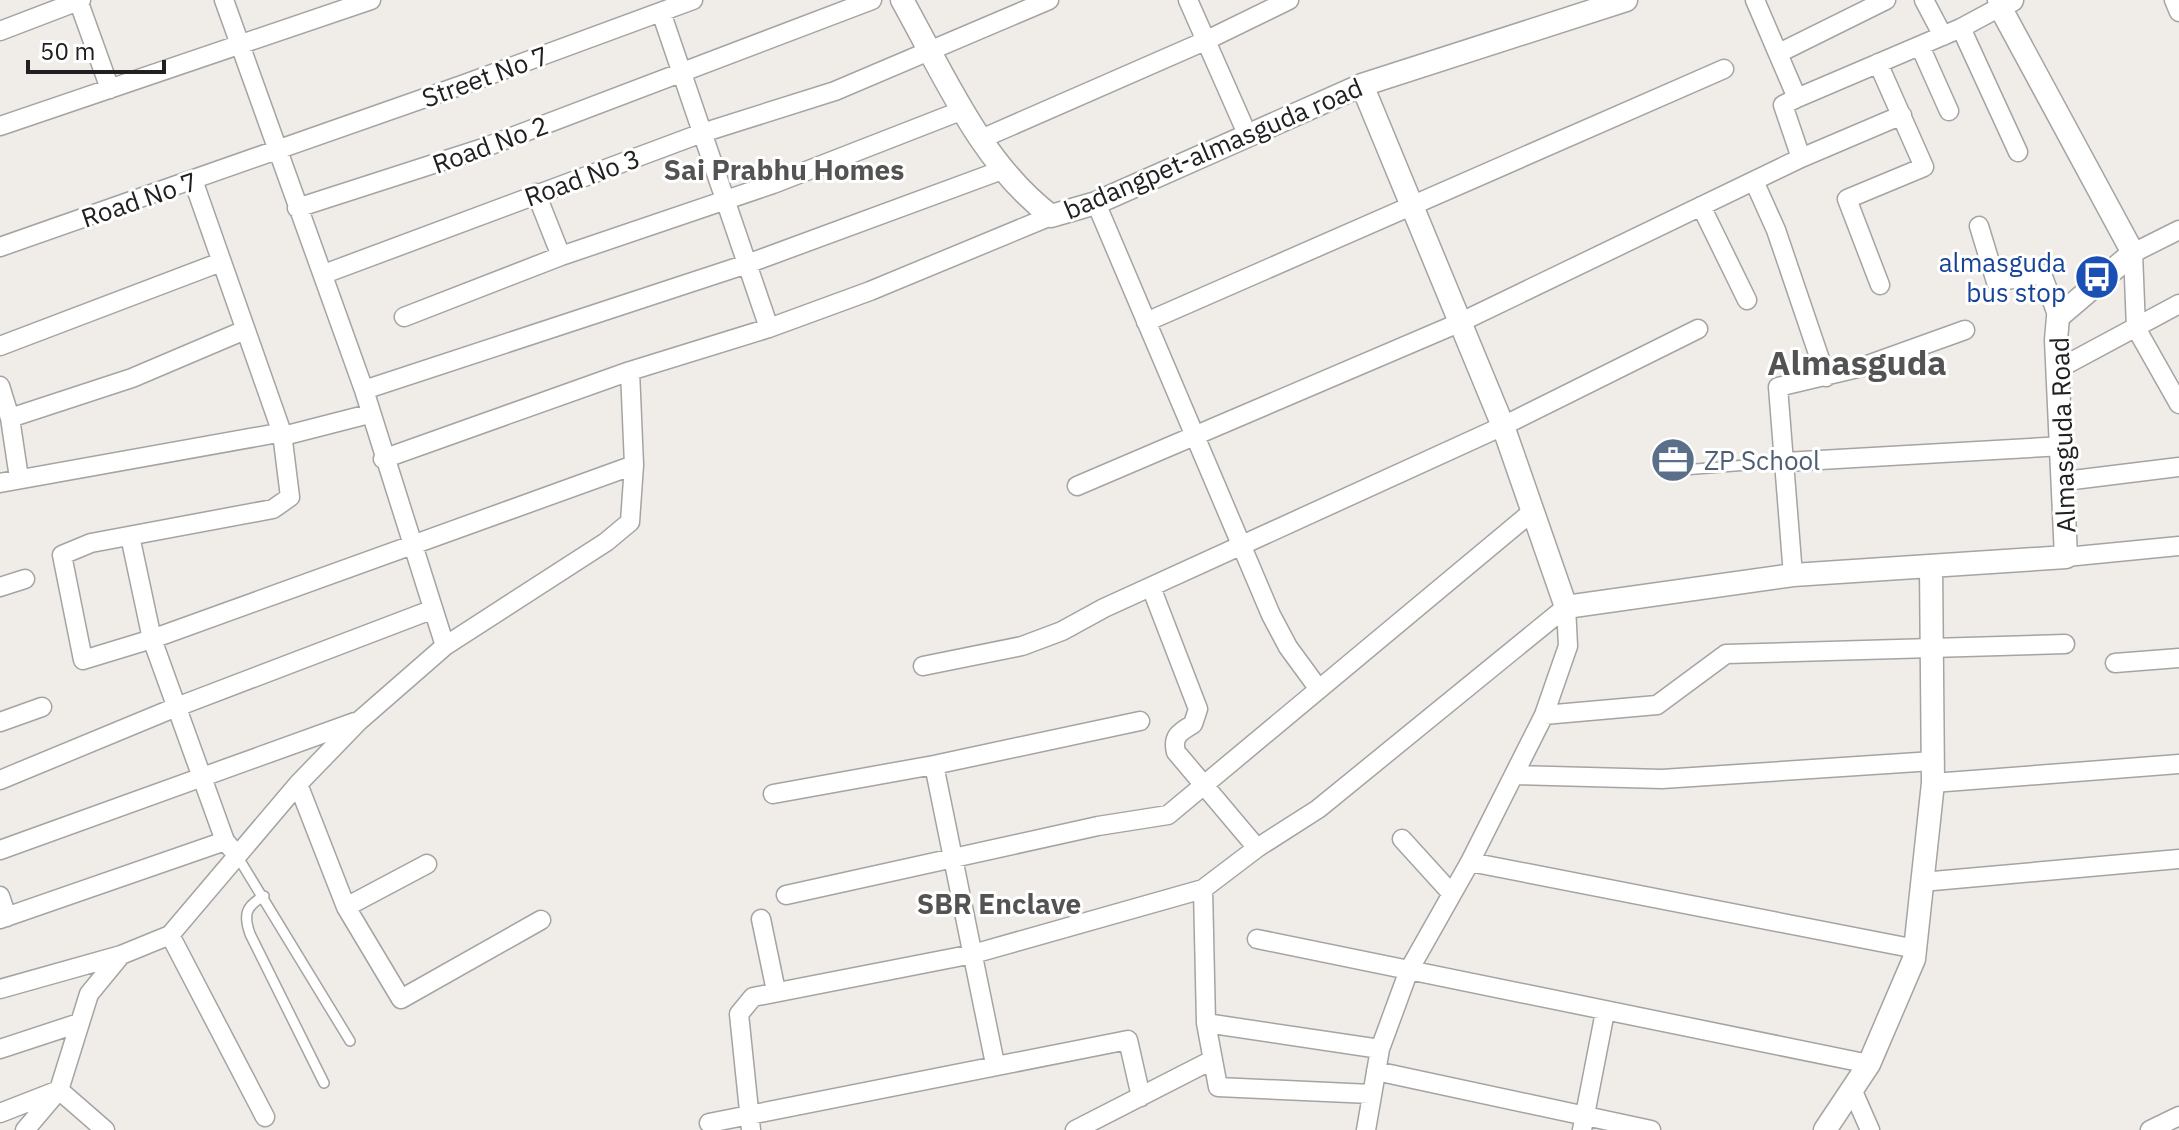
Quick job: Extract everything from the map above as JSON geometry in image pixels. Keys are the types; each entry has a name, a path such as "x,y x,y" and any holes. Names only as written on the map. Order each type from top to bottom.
{"street":[{"path":"0,31 79,0 110,89"},
{"path":"224,0 364,390 383,459 445,646"},
{"path":"0,126 371,0"},
{"name":"Street No 7","path":"277,148 693,0"},
{"name":"Road No 2","path":"297,208 483,148 872,0"},
{"name":"badangpet-almasguda road","path":"902,0 963,110 1002,170 1051,216 1096,203 1362,85 1626,0"},
{"name":"Road No 3","path":"324,274 702,133 835,91 1049,0"},
{"path":"1188,0 1248,136"},
{"path":"981,139 1205,41 1289,0"},
{"path":"1755,0 1797,98"},
{"path":"1779,53 1886,0"},
{"path":"1924,0 1943,36"},
{"path":"2174,0 2179,12"},
{"path":"1801,158 1783,105 1961,28 2003,2 2133,253 2136,328 2179,404"},
{"path":"661,12 769,328"},
{"path":"1961,28 2018,152"},
{"path":"1920,46 1949,111"},
{"path":"1878,63 1924,167 1847,199 1880,285"},
{"path":"1146,322 1724,69"},
{"path":"1362,85 1503,426 1566,607 1568,646 1544,715 1470,862 1409,970 1380,1049 1366,1130"},
{"path":"404,317 561,256 773,184 963,110"},
{"path":"1077,486 1461,322 1801,158 1902,115"},
{"name":"Road No 7","path":"0,247 277,148"},
{"path":"364,390 747,264 1002,170"},
{"path":"193,180 282,433 291,493 282,506 84,544 62,555 83,660 152,639 634,465"},
{"path":"1754,181 1776,230 1826,377"},
{"path":"536,193 561,256"},
{"path":"1096,203 1241,546 1288,647 1318,688"},
{"path":"1701,206 1747,300"},
{"path":"383,459 630,371 769,328 971,252 1051,216"},
{"path":"1979,226 1996,282 2042,274 2058,317"},
{"path":"2133,253 2179,230"},
{"name":"Almasguda Road","path":"1566,607 1793,575 2066,557 2058,317 2133,253"},
{"path":"0,346 221,262"},
{"path":"2058,369 2179,304"},
{"path":"923,666 1022,646 1062,631 1503,426 1698,329"},
{"path":"10,418 132,378 245,330"},
{"path":"1793,575 1778,387 1826,377 1965,330"},
{"path":"0,989 121,955 170,935 231,848 359,721 445,646 625,528 632,514 634,465 630,371"},
{"path":"0,386 10,418 19,478"},
{"path":"0,483 317,429 369,414"},
{"path":"1785,462 2063,446"},
{"path":"2065,481 2179,467"},
{"path":"786,895 1098,826 1168,815 1533,511"},
{"path":"130,536 152,639 174,708 231,848"},
{"path":"2066,557 2179,546"},
{"path":"1825,1130 1869,1064 1916,949 1933,783 1931,566"},
{"path":"0,587 25,579"},
{"path":"1151,587 1198,709 1193,724 1177,734 1174,742 1176,752 1257,848"},
{"path":"750,1122 739,1014 753,997 973,954 1203,889 1257,848 1318,809 1566,607"},
{"path":"0,780 174,708 431,610"},
{"path":"1544,715 1657,705 1726,654 2065,644"},
{"path":"2115,663 2179,658"},
{"path":"0,722 42,707"},
{"path":"0,850 359,721"},
{"path":"773,794 934,765 1140,721"},
{"path":"1514,775 1662,779 1933,761"},
{"path":"1933,783 2179,764"},
{"path":"934,765 995,1064"},
{"path":"298,784 346,907 401,999 541,920"},
{"path":"1402,839 1452,894"},
{"path":"0,896 4,918 231,848"},
{"path":"1922,882 2179,859"},
{"path":"1470,862 1916,949"},
{"path":"346,907 427,864"},
{"path":"1203,889 1206,1023 1215,1083 1223,1088 1371,1094"},
{"path":"761,919 776,991"},
{"path":"170,935 265,1117"},
{"path":"1257,939 1869,1064"},
{"path":"25,1130 59,1090 89,994 121,955"},
{"path":"1583,1123 1605,1012"},
{"path":"0,1049 79,1023"},
{"path":"1206,1023 1380,1049"},
{"path":"709,1123 750,1122 995,1064 1128,1040 1141,1097"},
{"path":"1075,1130 1210,1061"},
{"path":"1376,1071 1583,1123 1651,1130"},
{"path":"1852,1089 1870,1130"},
{"path":"0,1113 59,1090"},
{"path":"59,1090 105,1130"},
{"path":"2150,1130 2179,1116"}],"lane":[{"path":"1683,470 1785,462"},
{"path":"231,848 264,896 350,1041"},
{"path":"264,896 250,904 246,912 250,934 324,1083"}],"place":[{"name":"almasguda bus stop","path":"2097,277"},
{"name":"ZP School","path":"1673,460"}],"district":[{"name":"Sai Prabhu Homes","path":"784,169"},
{"name":"Almasguda","path":"1857,362"},
{"name":"SBR Enclave","path":"999,903"}]}
